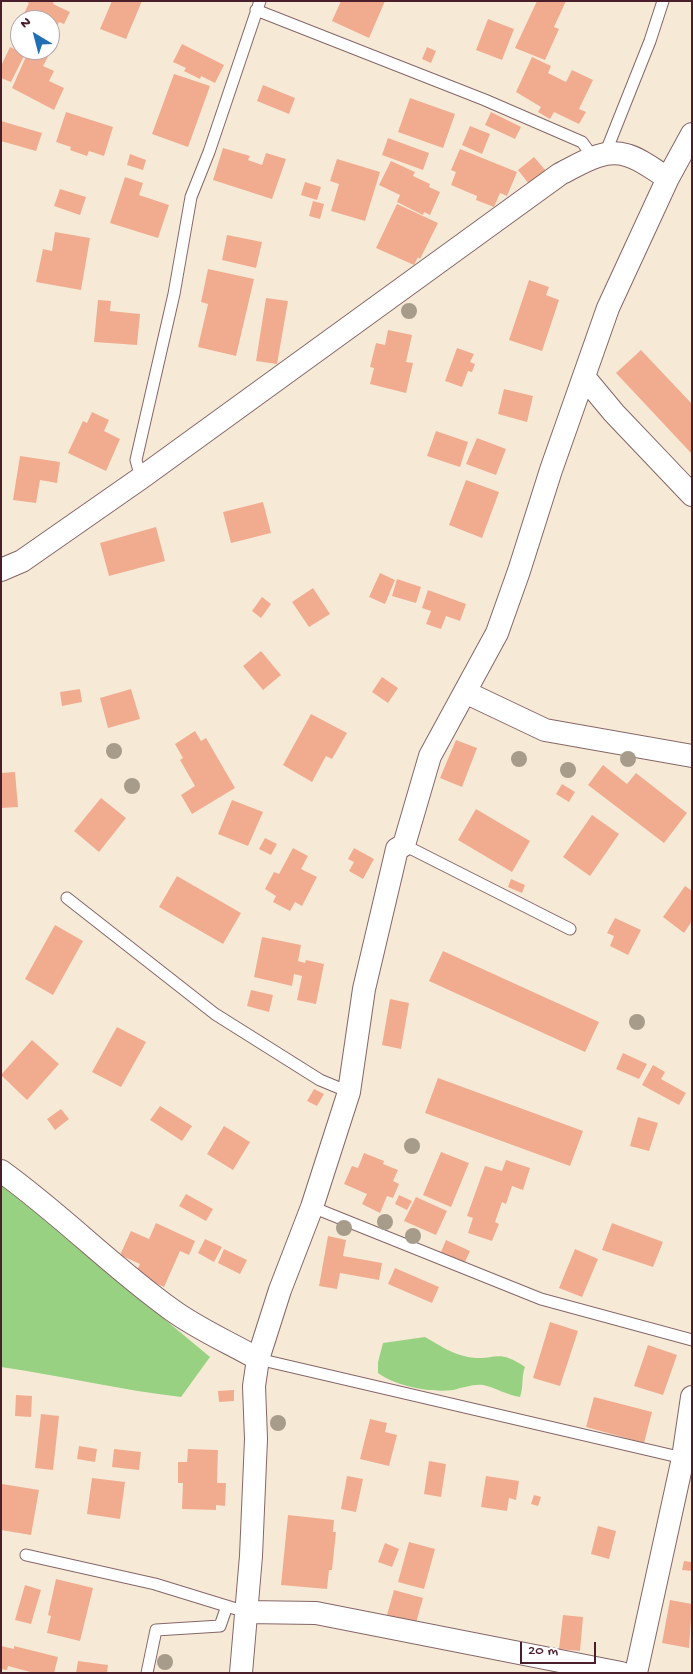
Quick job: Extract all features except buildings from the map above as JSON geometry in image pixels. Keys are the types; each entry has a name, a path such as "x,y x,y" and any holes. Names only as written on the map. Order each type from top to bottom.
{"street":[{"path":"241,1673 236,1609 251,1556 256,1440 254,1386 258,1359 280,1290 312,1207 349,1092 364,989 397,848 404,844 430,756 497,633 608,308 668,178 692,134"},
{"path":"1,570 22,561 141,478 560,174 599,155 626,154 668,178"},
{"path":"584,377 614,413 692,495"},
{"path":"465,692 545,730 692,756"},
{"path":"1,1171 30,1192 128,1276 174,1311 258,1359"},
{"path":"636,1673 683,1458 692,1397"},
{"path":"236,1609 316,1613 621,1673"}],"lane":[{"path":"141,478 136,460 174,294 191,197 209,152 258,6 582,142 599,155 650,41 663,1"},
{"path":"404,844 570,929"},
{"path":"67,898 215,1014 320,1080 349,1092"},
{"path":"312,1207 541,1298 692,1340"},
{"path":"258,1359 683,1458"},
{"path":"26,1555 155,1584 236,1609 220,1626 156,1630 147,1673"}],"green space":[{"path":"1,1183 210,1357 181,1397 1,1367"},
{"path":"425,1337 462,1356 484,1358 501,1356 525,1367 520,1397 483,1385 444,1391 414,1388 394,1382 378,1373 378,1362 383,1343"}]}
